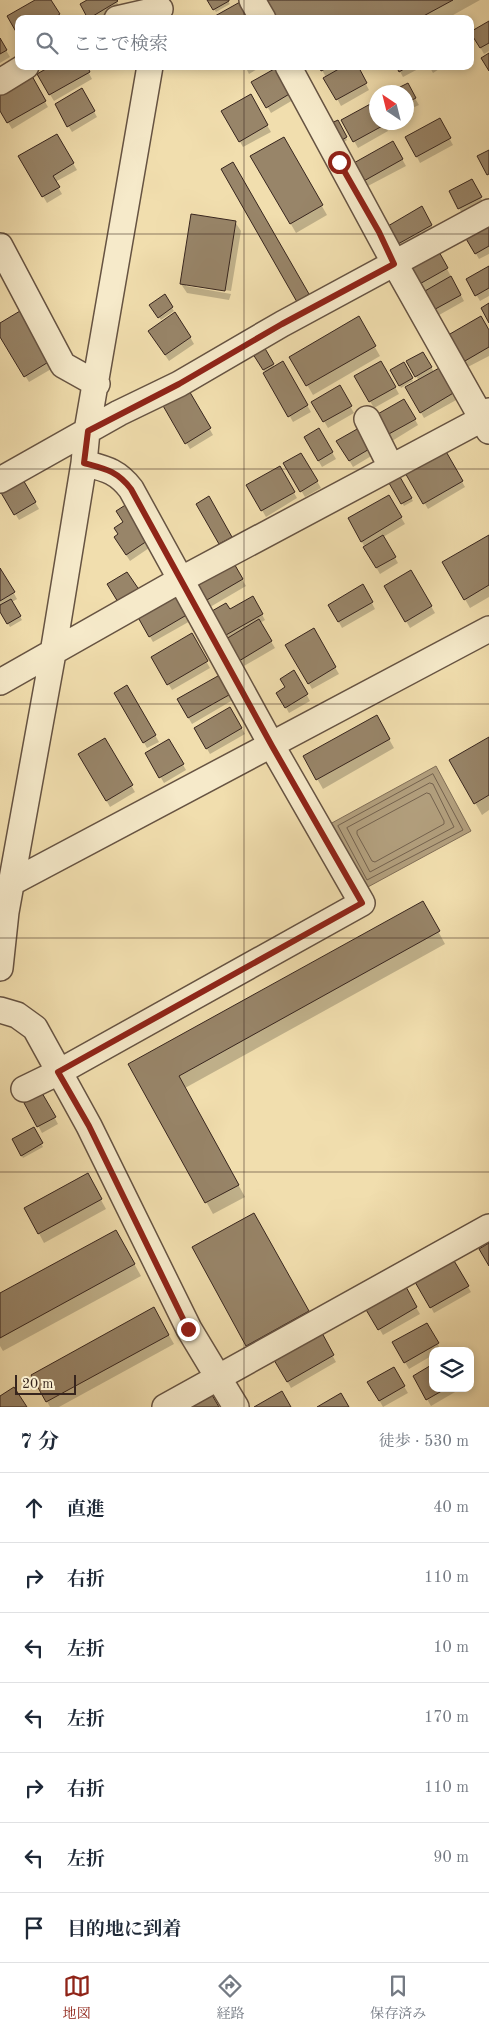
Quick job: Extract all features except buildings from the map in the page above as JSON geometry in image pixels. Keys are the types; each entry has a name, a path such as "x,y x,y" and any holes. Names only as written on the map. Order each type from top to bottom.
{"street":[{"path":"252,0 261,15"},
{"path":"134,15 159,9"},
{"path":"0,82 20,70"},
{"path":"0,968 3,912 11,883 53,653 88,431 149,70"},
{"path":"0,682 180,580 391,467 487,420 394,264 290,70"},
{"path":"0,480 88,431 179,384 282,324 489,212"},
{"path":"0,246 63,365 97,384"},
{"path":"366,419 391,467"},
{"path":"24,1089 362,903 272,746 131,489 122,478 113,472 84,463"},
{"path":"11,883 489,629"},
{"path":"0,1010 17,1015 35,1028 89,1126 188,1329 236,1407"},
{"path":"165,1407 489,1227"}],"water":[{"path":"436,766 471,831 366,888 330,824"}],"route":[{"path":"188,1329 89,1126 58,1072 362,903 272,746 131,489 122,478 113,472 84,463 88,431 179,384 282,324 394,264 379,232 339,162"}]}
